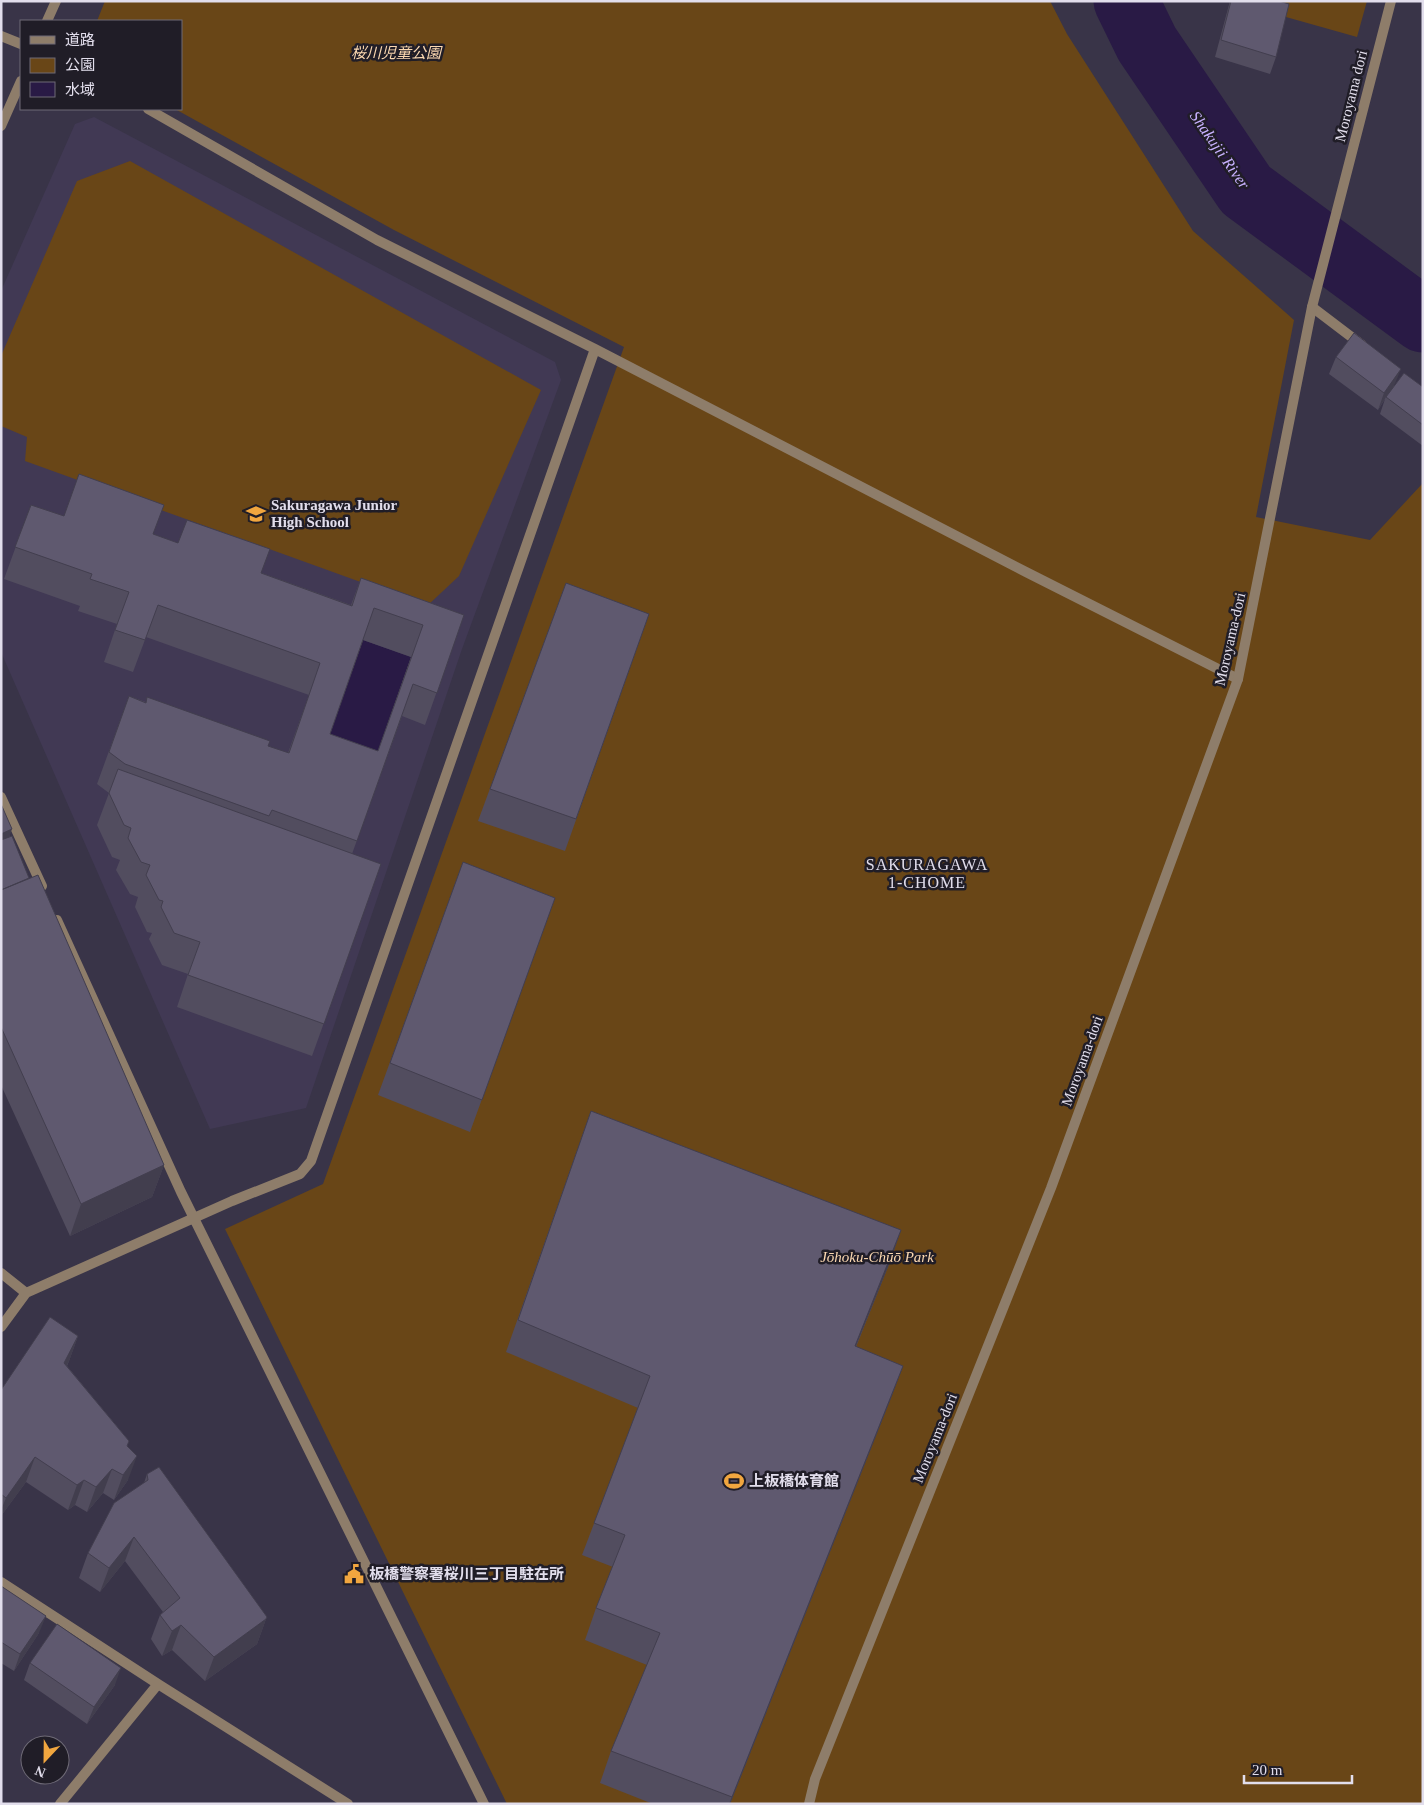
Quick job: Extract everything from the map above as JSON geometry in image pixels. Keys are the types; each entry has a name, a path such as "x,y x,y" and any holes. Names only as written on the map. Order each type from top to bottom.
{"street":[{"path":"47,20 56,1"},
{"name":"Moroyama dori","path":"1312,307 1391,1"},
{"path":"1,36 20,44"},
{"path":"1,126 20,83"},
{"path":"150,110 377,240 595,348 1026,572 1238,679"},
{"path":"1312,307 1368,349"},
{"name":"Moroyama-dori","path":"809,1804 825,1753 1051,1188 1238,679 1312,307"},
{"path":"1,1327 26,1293 194,1218 300,1174 311,1161 595,348"},
{"path":"1,797 46,896"},
{"path":"54,914 194,1218 484,1804"},
{"path":"1,1273 26,1293"},
{"path":"1,1582 348,1804"},
{"path":"60,1804 158,1684"}],"shaded area":[{"name":"Sakuragawa Junior High School","path":"94,117 555,362 561,380 462,649 306,1108 210,1129 1,652 1,291 75,124"}],"green space":[{"name":"Jōhoku-Chūō Park","path":"105,1 1050,1 1067,34 1193,231 1294,320 1256,517 1370,540 1423,483 1423,1804 507,1804 225,1229 323,1184 624,347 394,230 177,110 182,110 182,20 97,20"},
{"path":"1229,1 1367,1 1357,37"},
{"path":"130,161 541,390 459,576 427,606 25,461 27,437 1,426 1,356 77,181"}],"water":[{"path":"363,640 411,657 367,783 318,766"}],"building":[{"path":"1231,1 1279,1 1289,4 1276,57 1221,40"},
{"path":"1354,333 1401,369 1384,393 1336,357"},
{"path":"1404,373 1423,387 1423,425 1386,397"},
{"path":"79,474 164,505 153,534 178,543 187,520 270,549 261,573 352,606 361,578 464,615 437,693 413,684 357,841 272,810 269,816 125,764 109,752 129,696 146,703 147,697 270,741 268,746 289,753 320,663 158,605 145,640 115,630 129,592 90,579 92,574 15,547 31,505 64,516","holes":["374,608 423,625 378,751 330,734"]},
{"path":"566,583 649,614 576,819 490,789"},
{"path":"118,769 381,864 324,1024 188,975 200,942 174,933 161,907 163,901 159,900 146,875 150,865 141,862 128,838 131,828 124,825 109,793"},
{"path":"1,804 12,829 1,834"},
{"path":"12,836 29,878 1,890 1,840"},
{"path":"463,862 555,898 482,1100 390,1063"},
{"path":"38,875 164,1165 81,1204 1,1027 1,890"},
{"name":"上板橋体育館","path":"591,1111 901,1230 855,1346 903,1366 732,1797 611,1751 660,1633 596,1608 625,1535 594,1523 650,1376 518,1320"},
{"path":"50,1317 78,1336 64,1363 129,1441 127,1446 137,1456 123,1475 112,1469 96,1487 84,1480 77,1485 35,1457 6,1498 1,1494 1,1390"},
{"path":"159,1467 267,1617 214,1657 181,1625 172,1631 160,1615 180,1598 134,1537 109,1568 88,1553 114,1503 148,1480 147,1474"},
{"path":"1,1586 46,1616 20,1654 1,1642"},
{"path":"57,1624 121,1668 94,1707 30,1663"}],"waterway":[{"name":"Shakujii River","path":"1126,1 1147,44 1246,190 1423,320"}],"place":[{"name":"Sakuragawa Junior High School","path":"256,514"},
{"name":"上板橋体育館","path":"734,1481"},
{"name":"板橋警察署桜川三丁目駐在所","path":"354,1574"}],"district":[{"name":"SAKURAGAWA 1-CHOME","path":"927,873"}],"park label":[{"name":"桜川児童公園","path":"396,53"}]}
